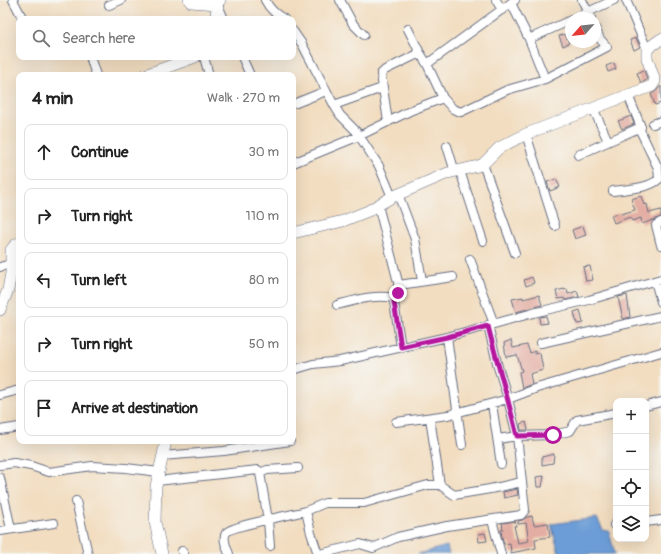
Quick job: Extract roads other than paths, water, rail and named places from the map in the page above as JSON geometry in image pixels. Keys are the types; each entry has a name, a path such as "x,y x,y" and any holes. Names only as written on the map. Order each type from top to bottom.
{"street":[{"path":"13,0 21,16"},
{"path":"109,5 121,0"},
{"path":"189,0 191,2 213,2"},
{"path":"265,0 268,6 279,16"},
{"path":"340,0 353,24 364,35"},
{"path":"496,0 502,10"},
{"path":"582,0 588,12"},
{"path":"595,12 614,0"},
{"path":"296,232 343,221 368,211 395,196 448,173 470,169 483,164 499,148 526,134 652,86 658,82 654,78 647,58 647,49 626,0"},
{"path":"213,2 215,16"},
{"path":"213,2 222,16"},
{"path":"427,64 513,2 545,79"},
{"path":"529,39 565,23"},
{"path":"408,29 443,98 453,109 461,112 506,90 545,79 607,47 601,40"},
{"path":"296,35 340,115 356,131 379,166 395,196 414,239 422,281"},
{"path":"647,49 661,39"},
{"path":"388,122 381,74 384,70 420,53"},
{"path":"91,60 95,72"},
{"path":"154,72 188,60"},
{"path":"205,60 208,72"},
{"path":"243,60 249,72"},
{"path":"334,105 382,88"},
{"path":"296,102 326,91"},
{"path":"613,191 647,185 656,182 659,179 658,168 639,128 641,127 628,95"},
{"path":"296,161 359,136 443,98"},
{"path":"593,108 608,141"},
{"path":"653,124 661,121"},
{"path":"578,155 639,128"},
{"path":"526,134 555,226"},
{"path":"447,146 458,171 483,241"},
{"path":"483,164 515,253"},
{"path":"378,205 399,285 399,290 394,298 394,302 401,347"},
{"path":"661,222 656,225 661,245"},
{"path":"0,310 8,290 11,272 5,266 11,250 16,244"},
{"path":"306,511 311,533 319,554 360,544 373,548 398,537 447,526 517,516 524,513 525,510 517,436 508,398 498,368 491,325 470,260"},
{"path":"399,285 453,276"},
{"path":"296,369 313,364 340,361 447,337 534,313 589,300 658,280 661,302"},
{"path":"337,305 374,296 394,298"},
{"path":"541,343 661,316"},
{"path":"447,337 462,445"},
{"path":"396,422 457,413 492,404 567,379 661,352"},
{"path":"0,395 16,391"},
{"path":"649,405 661,402"},
{"path":"492,404 501,464"},
{"path":"498,438 553,435 570,431 577,420 613,413"},
{"path":"430,418 440,485"},
{"path":"0,430 16,427"},
{"path":"162,554 154,522 158,476 165,444"},
{"path":"162,456 224,451 254,444"},
{"path":"0,465 14,463 31,466 49,472 92,466 126,468 158,476 258,470 260,473 268,520 270,546"},
{"path":"260,473 267,470 298,468"},
{"path":"0,478 11,529"},
{"path":"229,554 225,540 226,533 229,530 306,511 325,504 364,502 428,485 440,485 454,495 522,482"},
{"path":"76,501 88,554"},
{"path":"492,520 502,554"},
{"path":"649,522 661,520"},
{"path":"0,531 54,523"},
{"path":"381,545 382,554"}],"water":[{"path":"597,518 603,530 609,531 615,554 559,554 551,524"},
{"path":"447,546 449,554 418,554"}]}
